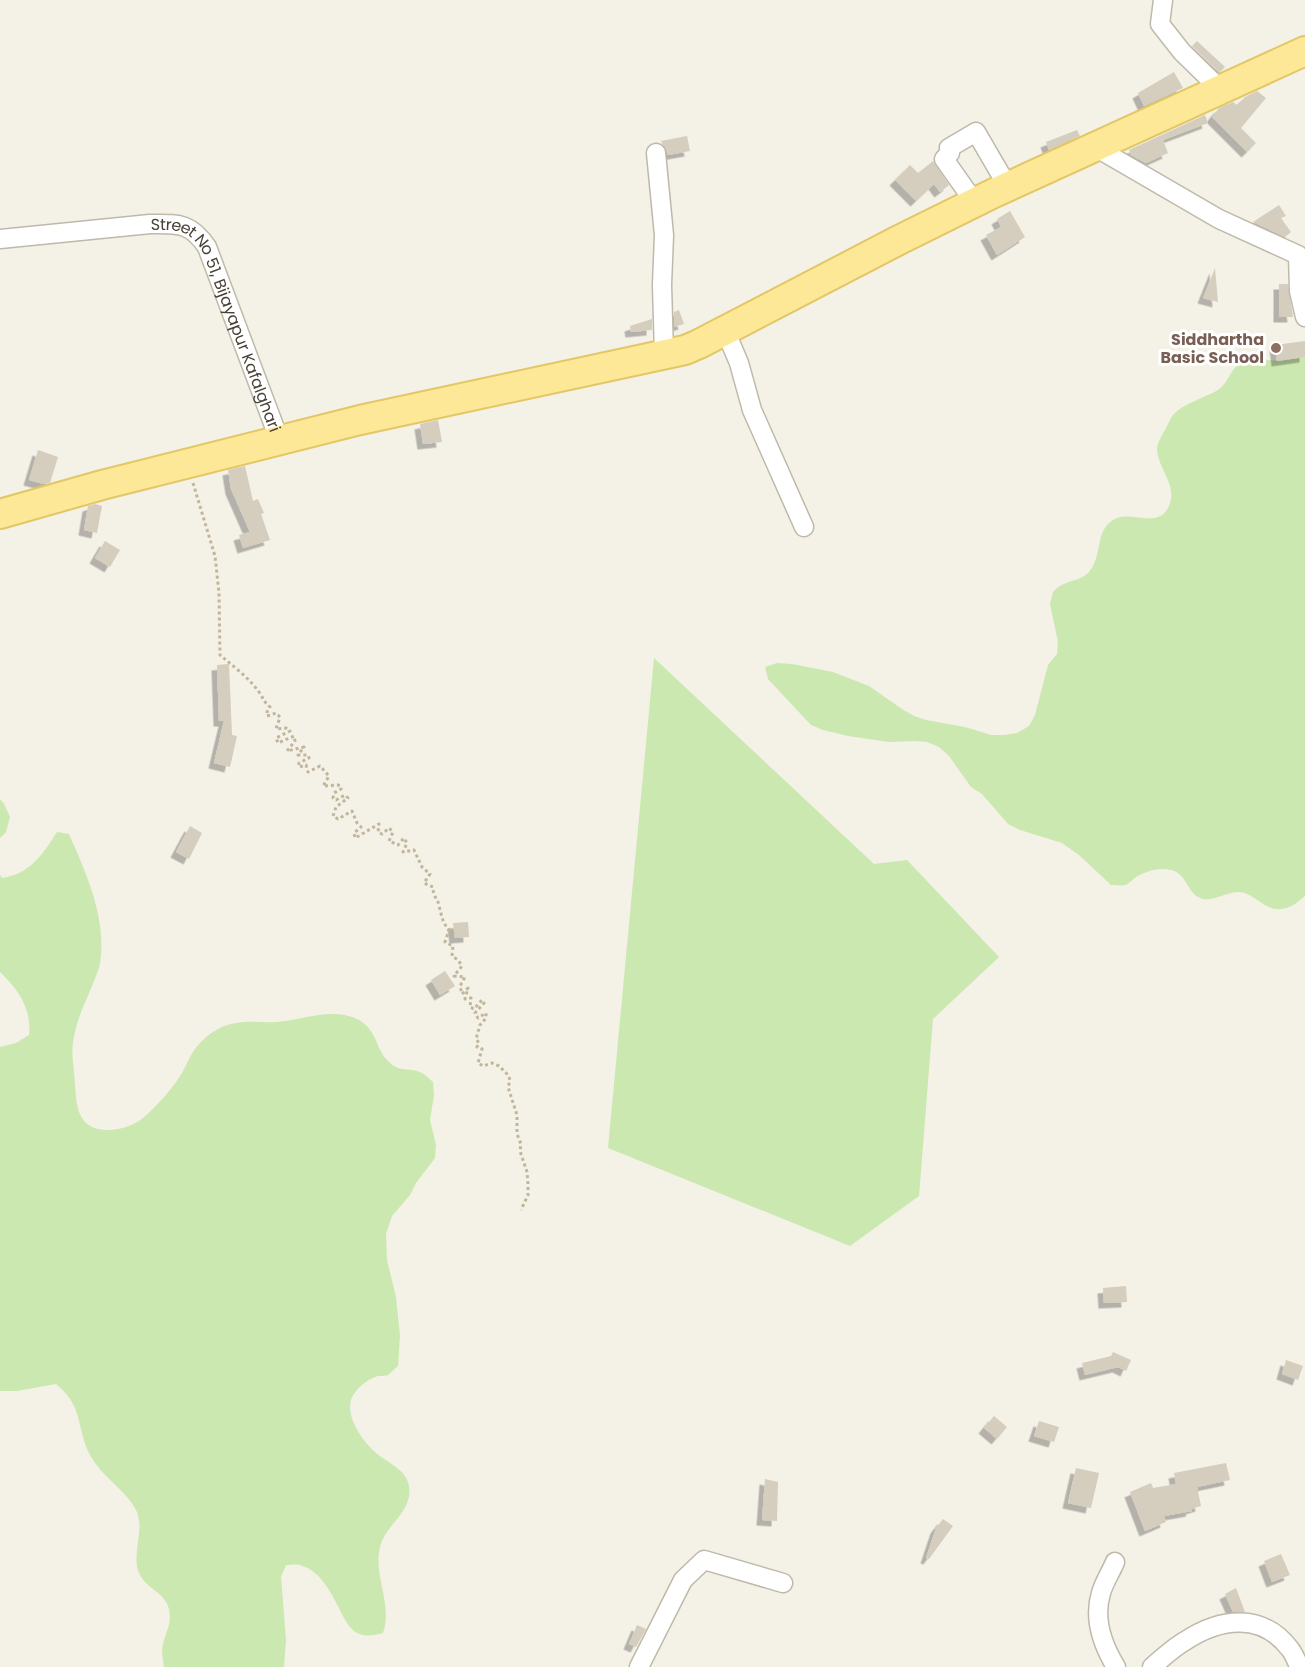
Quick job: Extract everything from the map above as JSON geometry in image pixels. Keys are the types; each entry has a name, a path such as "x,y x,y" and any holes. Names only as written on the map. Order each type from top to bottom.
{"main road":[{"path":"0,514 279,439 692,347 899,240 1008,187 1305,51"}],"street":[{"path":"1163,0 1160,24 1182,52 1221,90"},
{"path":"975,203 944,159 950,153 949,148 976,132 1008,187"},
{"path":"1095,147 1219,219 1298,255 1299,291 1305,317"},
{"path":"656,153 664,235 664,354"},
{"name":"Street No 51, Bijayapur Kafalghari","path":"0,239 150,224 186,227 199,235 207,247 279,439"},
{"path":"725,330 739,363 752,410 804,527"},
{"path":"639,1667 683,1580 704,1560 783,1583"},
{"path":"1115,1562 1101,1592 1098,1622 1107,1653 1116,1667"},
{"path":"1152,1667 1184,1641 1209,1628 1244,1621 1257,1624 1275,1635 1289,1648 1301,1665"}],"path":[{"path":"188,464 215,556 219,593 220,655 260,692 264,702 270,707 267,716 276,714 280,717 276,729 290,730 276,738 278,743 294,736 295,741 287,751 304,747 298,755 308,755 309,758 299,763 299,767 306,765 308,772 320,766 329,776 323,786 341,786 333,798 336,800 345,795 348,798 336,807 333,816 338,819 352,811 361,827 354,833 355,838 379,824 378,832 382,834 388,828 393,832 389,841 398,845 405,838 407,843 404,852 414,850 422,867 430,873 424,883 433,887 433,896 439,904 440,914 449,930 445,942 453,946 452,956 462,966 454,976 465,977 460,986 462,994 468,988 465,999 471,998 470,1006 474,1009 482,1000 484,1003 475,1013 478,1018 486,1013 477,1039 479,1043 477,1047 482,1049 478,1063 483,1066 492,1063 499,1066 509,1076 508,1087 518,1115 517,1134 527,1172 528,1195 521,1210"}],"green space":[{"path":"1305,356 1305,896 1294,904 1275,909 1240,892 1209,899 1200,898 1192,892 1180,875 1167,869 1144,873 1125,885 1111,885 1079,855 1062,843 1008,824 982,794 971,787 949,756 939,747 927,742 889,742 823,730 811,725 768,679 765,667 777,663 792,664 833,672 869,686 902,709 926,720 965,727 991,735 1017,733 1029,726 1035,715 1048,665 1057,654 1058,642 1050,604 1053,592 1061,585 1079,579 1088,573 1096,559 1101,536 1110,523 1117,518 1124,517 1158,517 1168,508 1171,500 1170,486 1157,451 1160,440 1173,416 1183,407 1218,390 1240,363 1250,360 1281,360"},
{"path":"654,658 874,864 907,860 999,957 933,1019 919,1196 850,1246 608,1148"},
{"path":"0,799 10,817 6,832 0,838"},
{"path":"57,832 69,834 89,881 101,930 100,964 76,1028 73,1046 77,1103 79,1112 89,1125 97,1129 113,1130 139,1121 174,1085 193,1051 204,1039 223,1027 241,1022 277,1022 328,1014 348,1016 357,1019 369,1029 389,1062 401,1069 422,1073 433,1082 434,1095 430,1120 436,1145 435,1158 410,1195 392,1216 386,1234 387,1260 396,1297 400,1336 398,1366 388,1375 375,1377 363,1384 356,1391 350,1406 354,1423 363,1439 379,1455 400,1470 409,1486 407,1504 380,1547 379,1569 386,1611 383,1633 365,1635 355,1632 350,1628 332,1594 315,1573 300,1565 286,1565 281,1577 286,1640 284,1667 164,1667 162,1650 170,1614 164,1598 143,1580 137,1567 139,1520 137,1512 87,1450 72,1402 56,1384 17,1391 0,1391 0,1047 16,1043 29,1035 29,1026 22,1000 13,985 0,972 0,875 2,878 12,876 35,862"}],"building":[{"path":"1197,41 1225,67 1221,71 1219,72 1192,46"},
{"path":"1174,72 1183,88 1144,106 1138,93"},
{"path":"1257,91 1266,98 1241,128 1256,143 1247,152 1212,117 1219,108 1233,102 1237,105 1245,97"},
{"path":"1205,115 1208,123 1163,140 1168,153 1146,163 1131,155 1129,150"},
{"path":"1077,130 1080,136 1049,150 1046,142"},
{"path":"687,136 690,151 668,155 661,141"},
{"path":"933,161 949,185 940,192 934,184 916,201 895,180 910,165 918,173"},
{"path":"1279,205 1286,216 1281,218 1291,232 1285,237 1253,222"},
{"path":"1010,211 1025,237 997,255 986,235 1001,227 997,219"},
{"path":"1215,268 1218,302 1203,298"},
{"path":"1279,284 1288,284 1293,317 1279,317"},
{"path":"679,310 684,324 674,327 674,312"},
{"path":"652,319 652,330 631,332 630,326"},
{"path":"1305,341 1305,357 1277,361 1275,345"},
{"path":"438,420 442,442 423,444 420,424"},
{"path":"38,450 58,457 50,483 44,484 29,480"},
{"path":"245,466 253,501 258,499 264,513 261,514 270,540 243,548 239,535 250,532 231,489 228,470"},
{"path":"95,504 102,506 97,533 84,530 88,506"},
{"path":"105,541 120,550 110,567 95,558"},
{"path":"229,664 232,735 237,736 230,767 214,763 224,721 219,721 217,665"},
{"path":"190,826 202,833 189,859 176,852"},
{"path":"468,922 469,937 455,938 453,923"},
{"path":"445,971 455,986 440,995 431,980"},
{"path":"1126,1286 1127,1302 1104,1303 1103,1288"},
{"path":"1113,1352 1131,1360 1126,1371 1118,1367 1085,1375 1082,1363 1111,1356"},
{"path":"1286,1360 1303,1366 1298,1380 1282,1374"},
{"path":"994,1416 1007,1427 997,1439 984,1428"},
{"path":"1039,1421 1059,1427 1054,1442 1034,1436"},
{"path":"1226,1463 1230,1480 1197,1487 1201,1506 1191,1509 1192,1511 1164,1516 1166,1522 1145,1531 1130,1492 1151,1483 1153,1488 1176,1484 1174,1473"},
{"path":"1076,1468 1099,1473 1091,1508 1068,1503"},
{"path":"765,1479 778,1482 777,1521 762,1520"},
{"path":"943,1519 953,1526 929,1559 926,1558 936,1528"},
{"path":"1281,1554 1290,1575 1272,1582 1264,1561"},
{"path":"1236,1588 1245,1612 1233,1612 1225,1594"},
{"path":"637,1625 646,1629 636,1647 629,1644"}],"place":[{"name":"Siddhartha Basic School","path":"1276,348"}]}
